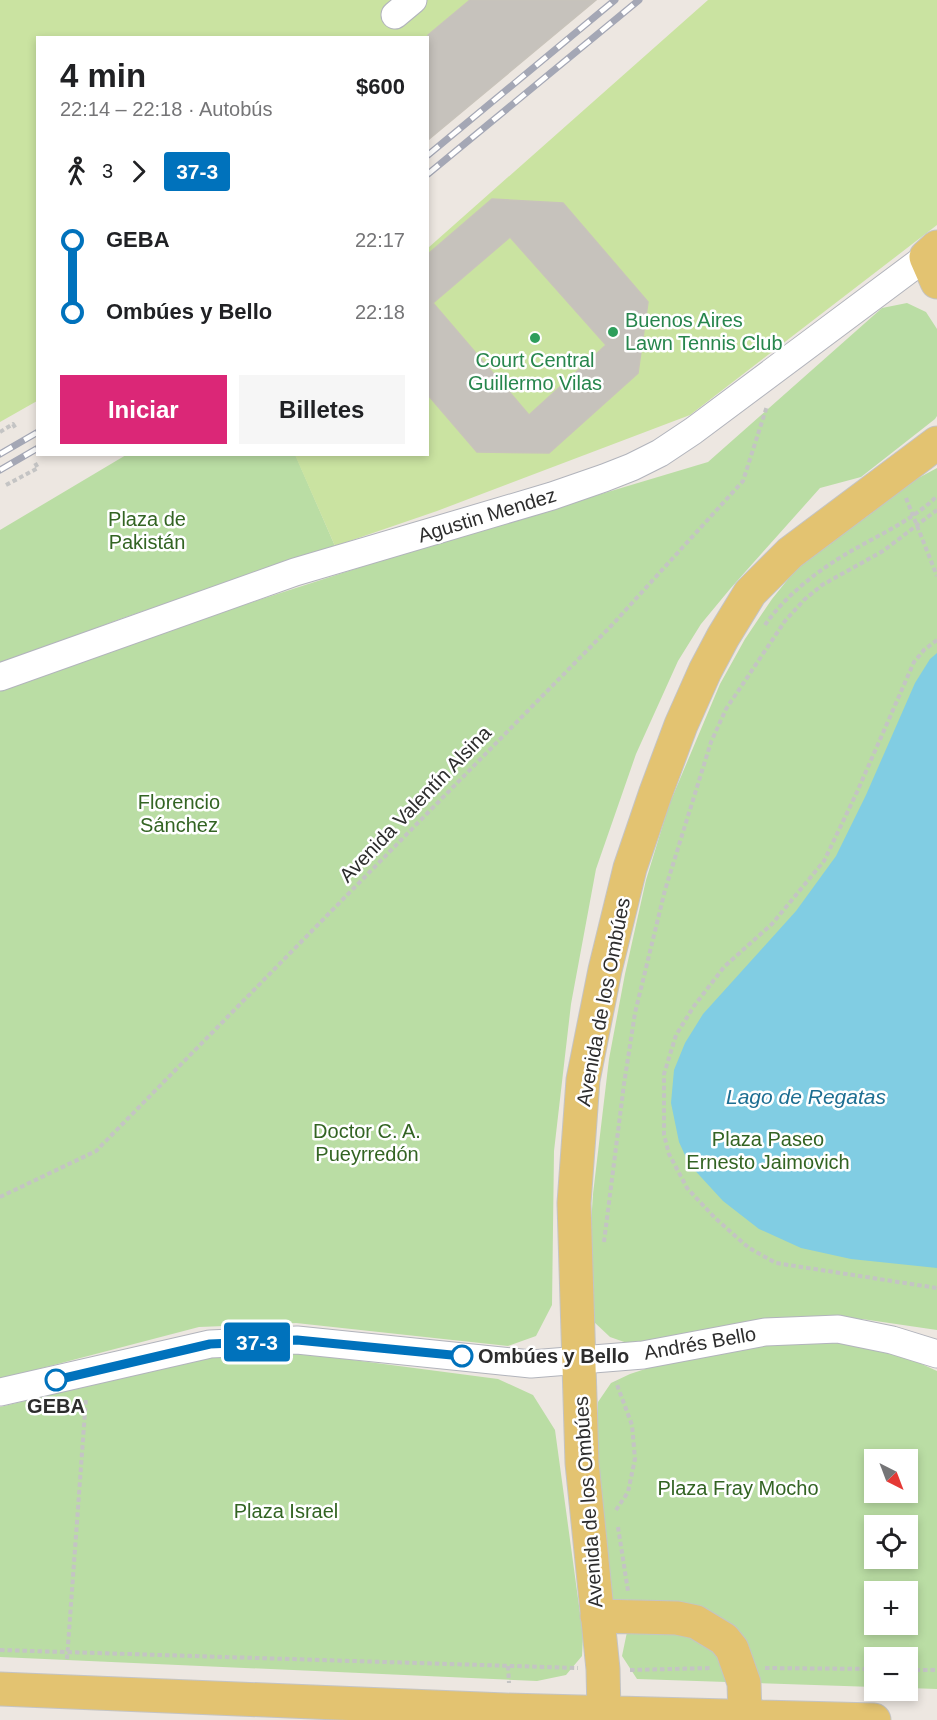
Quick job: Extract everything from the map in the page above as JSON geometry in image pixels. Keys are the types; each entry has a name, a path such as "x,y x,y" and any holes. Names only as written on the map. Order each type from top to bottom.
{"main road":[{"name":"Avenida de los Ombúes","path":"603,1717 603,1669 609,1617 582,1463 579,1419 593,1359 574,1203 583,1080 605,970 630,868 681,724 705,671 750,593 789,553 937,443"},
{"path":"609,1617 677,1618 696,1622 724,1639 732,1649 744,1683 745,1716"},
{"path":"0,1689 505,1710 603,1717 745,1716 874,1720"}],"street":[{"name":"Agustin Mendez","path":"0,677 295,572 604,478 632,467 660,453 693,431 779,368 933,262"},
{"name":"Andrés Bello","path":"0,1392 210,1344 297,1340 531,1364 643,1355 765,1332 838,1329 932,1351"}],"path":[{"name":"Avenida Valentín Alsina","path":"0,1197 96,1151 612,625 743,481 779,368"},
{"path":"0,432 13,424 16,429"},
{"path":"6,485 38,468 35,463"},
{"path":"896,474 937,576"},
{"path":"760,633 767,622 806,581 846,554 914,516 937,496"},
{"path":"604,1245 635,1012 665,890 711,742 726,709 785,621 804,600 822,585 883,551 937,510"},
{"path":"937,640 914,662 824,861 772,924 724,967 694,1006 676,1035 664,1074 664,1135 669,1154 687,1188 715,1218 749,1248 776,1263 937,1288"},
{"path":"593,1359 632,1425 635,1458 628,1492 616,1509 628,1592 609,1617"},
{"path":"67,1659 87,1373"},
{"path":"0,1650 619,1671 739,1667 864,1669"},
{"path":"918,1670 937,1670"}],"green space":[{"path":"0,0 596,0 429,138 429,36 36,36 36,402 0,422"},
{"name":"Buenos Aires Lawn Tennis Club","path":"708,0 937,0 937,225 690,415 437,511 335,546 295,456 429,456 429,247"},
{"path":"907,303 926,312 937,329 937,416 861,477 820,488 730,589 701,624 678,661 636,754 596,869 571,1004 554,1151 552,1305 536,1336 508,1346 296,1323 199,1327 0,1379 0,690 119,645 414,550 708,462 882,308"},
{"name":"Plaza de Pakistán","path":"124,456 296,456 335,546 123,618 0,664 0,530"},
{"name":"Plaza Paseo Ernesto Jaimovich","path":"937,468 937,1330 862,1319 753,1322 630,1344 610,1337 593,1321 589,1255 593,1194 609,1059 625,974 646,880 669,805 720,684 745,639 772,599 797,568 898,489"},
{"name":"Plaza Fray Mocho","path":"769,1338 837,1339 913,1360 937,1371 937,1689 918,1688 918,1647 864,1647 864,1687 637,1679 622,1656 627,1632 609,1600 597,1456 598,1402 611,1383 630,1374 682,1357"},
{"name":"Plaza Israel","path":"292,1352 498,1379 533,1395 555,1430 583,1635 582,1656 566,1675 537,1681 0,1657 0,1407 211,1356"}],"water":[{"name":"Lago de Regatas","path":"937,653 937,1268 851,1259 801,1248 759,1229 723,1201 689,1164 679,1142 671,1103 674,1070 685,1043 703,1014 796,911 836,856 866,795 915,683 930,659"}],"building":[{"path":"470,0 596,0 429,139 428,35"},
{"name":"Court Central Guillermo Vilas","path":"492,199 563,203 648,302 638,373 549,453 477,452 429,396 429,253","holes":["510,237 606,345 529,415 433,303"]}],"railway":[{"path":"429,154 615,0"},
{"path":"429,173 639,0"},
{"path":"0,454 36,433"},
{"path":"0,470 36,449"}],"bus line":[{"name":"37-3","path":"56,1380 210,1344 297,1340 462,1356"}],"place":[{"name":"Buenos Aires Lawn Tennis Club","path":"613,332"},
{"name":"Court Central Guillermo Vilas","path":"535,338"},
{"name":"Ombúes y Bello","path":"462,1356"},
{"name":"GEBA","path":"56,1380"}],"park label":[{"name":"Florencio Sánchez","path":"179,814"},
{"name":"Doctor C. A. Pueyrredón","path":"367,1142"}]}
